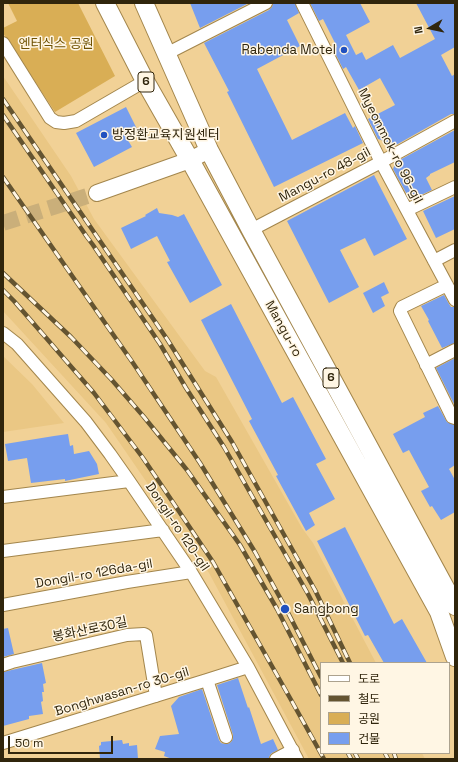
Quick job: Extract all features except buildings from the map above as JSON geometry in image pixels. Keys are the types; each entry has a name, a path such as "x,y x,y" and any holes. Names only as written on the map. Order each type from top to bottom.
{"main road":[{"name":"Mangu-ro","path":"105,3 145,81 190,160 450,608"},
{"name":"Mangu-ro","path":"144,3 209,150 450,608 455,657"},
{"path":"97,193 190,160 209,150"}],"street":[{"path":"166,54 266,3"},
{"name":"Myeonmok-ro 96-gil","path":"302,3 381,162 455,300"},
{"path":"3,43 50,118 56,122 64,123 76,121 145,81"},
{"name":"Mangu-ro 48-gil","path":"251,230 455,122"},
{"path":"407,210 455,187"},
{"path":"434,261 455,250"},
{"path":"447,285 402,307 400,311 452,417 455,418"},
{"name":"Dongil-ro 120-gil","path":"3,334 17,344 86,422 163,530 191,572 248,666 295,755"},
{"path":"426,365 455,350"},
{"path":"3,497 129,481"},
{"path":"3,551 163,530"},
{"name":"Dongil-ro 126da-gil","path":"3,605 127,582 191,572"},
{"name":"봉화산로30길","path":"3,665 127,635 145,634 156,696"},
{"name":"Bonghwasan-ro 30-gil","path":"3,743 248,666"},
{"path":"207,680 226,737"},
{"path":"276,759 295,755"}],"shaded area":[{"path":"3,76 71,176 94,219 205,371 216,377 302,528 313,543 375,662 320,662 320,754 422,754 425,759 309,759 209,573 106,423 3,311"},
{"path":"3,356 32,384 64,423 3,432"}],"green space":[{"name":"엔터식스 공원","path":"8,3 78,3 115,76 55,112 3,33 3,28 17,21"}],"tunnel":[{"path":"3,223 97,193"}],"railway":[{"path":"3,99 167,339 232,442 315,590 350,662"},
{"path":"3,115 160,344 224,447 308,594 342,662"},
{"path":"3,177 133,363 200,463 255,552 320,675"},
{"path":"3,273 71,337 111,379 187,470 240,545 277,609 320,693"},
{"path":"3,290 94,393 143,458 213,562 320,752"},
{"path":"321,754 324,759"},
{"path":"348,754 351,759"},
{"path":"356,754 358,759"},
{"path":"386,754 388,759"},
{"path":"394,754 396,759"}],"place":[{"name":"Rabenda Motel","path":"344,50"},
{"name":"방정환교육지원센터","path":"104,135"},
{"name":"Sangbong","path":"285,609"}]}
